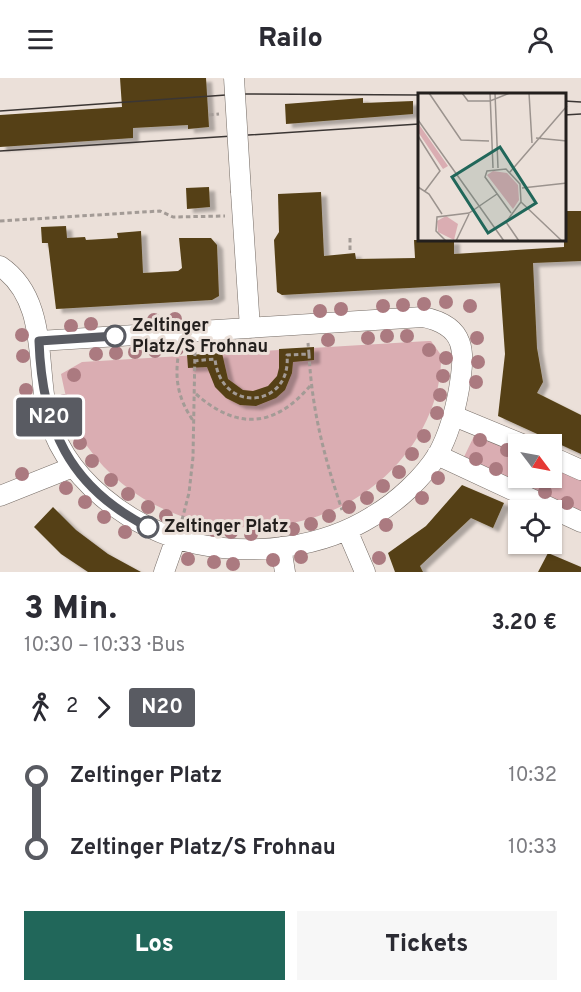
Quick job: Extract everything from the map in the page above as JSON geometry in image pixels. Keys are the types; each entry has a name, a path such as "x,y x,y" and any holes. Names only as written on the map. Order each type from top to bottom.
{"street":[{"path":"234,78 250,328"},
{"path":"0,266 13,275 23,289 33,313 39,341 40,374 47,410 57,438 73,467 90,486 133,519 179,529 233,549 281,547 347,530 375,515 399,497 437,454 454,416 464,360 462,348 450,328 437,320 409,318 39,341"},
{"path":"454,416 508,438"},
{"path":"437,454 581,522"},
{"path":"562,461 581,470"},
{"path":"0,496 73,467"},
{"path":"164,572 179,529"},
{"path":"347,530 365,572"},
{"path":"281,547 285,572"}],"path":[{"path":"208,115 221,114"},
{"path":"0,220 160,212 173,217 225,216"},
{"path":"350,238 350,253"},
{"path":"308,343 310,386 325,458 342,510"},
{"path":"179,529 189,493 194,422 195,350"},
{"path":"179,351 175,370 177,387 181,403 194,422"},
{"path":"194,361 215,359 225,387 240,396 256,398 271,393 281,383 287,369 287,355 309,354"},
{"path":"195,393 220,412 248,421 274,415 300,398 310,386"}],"shaded area":[{"name":"Zeltinger Platz","path":"431,341 441,355 439,384 424,426 408,451 365,492 326,513 283,525 239,527 196,520 154,505 117,480 87,446 77,429 61,374 82,362"},
{"path":"476,432 508,446 508,480 463,459"},
{"path":"562,470 581,479 581,515 562,506 562,500 549,500 524,488 562,488"}],"building":[{"path":"120,78 206,78 209,127 188,129 188,125 133,128 133,138 0,147 0,115 122,107"},
{"path":"363,98 363,103 413,101 413,114 286,124 285,104"},
{"path":"209,187 210,207 187,209 186,188"},
{"path":"321,192 324,256 355,253 356,259 415,258 414,240 454,242 454,254 564,247 566,211 581,211 581,261 533,263 537,348 543,382 537,393 581,415 581,454 562,445 562,434 537,434 498,416 505,354 500,283 282,295 277,292 274,240 279,232 278,194"},
{"path":"66,226 67,238 85,237 86,240 118,238 117,233 141,231 143,273 178,271 182,268 179,238 211,238 217,245 219,296 212,300 56,309 48,243 42,243 41,227"},
{"path":"314,347 314,360 293,362 292,373 285,390 276,398 256,406 240,405 226,398 215,387 207,367 188,368 187,355 222,353 228,379 243,390 253,391 268,386 277,376 279,349"},
{"path":"462,485 504,503 493,528 471,518 420,566 423,572 395,572 388,553 426,526"},
{"path":"53,507 76,530 108,554 141,572 88,572 61,554 34,527"},
{"path":"547,554 581,567 581,572 538,572"}],"tram line":[{"path":"0,111 240,94 418,95"},
{"path":"566,101 581,102"},
{"path":"566,115 581,114"},
{"path":"0,151 418,124"}],"bus line":[{"name":"N20","path":"115,336 39,341 40,374 51,424 73,467 90,486 114,506 148,527"}],"place":[{"name":"Zeltinger Platz/S Frohnau","path":"115,336"},
{"name":"Zeltinger Platz","path":"148,527"}]}
